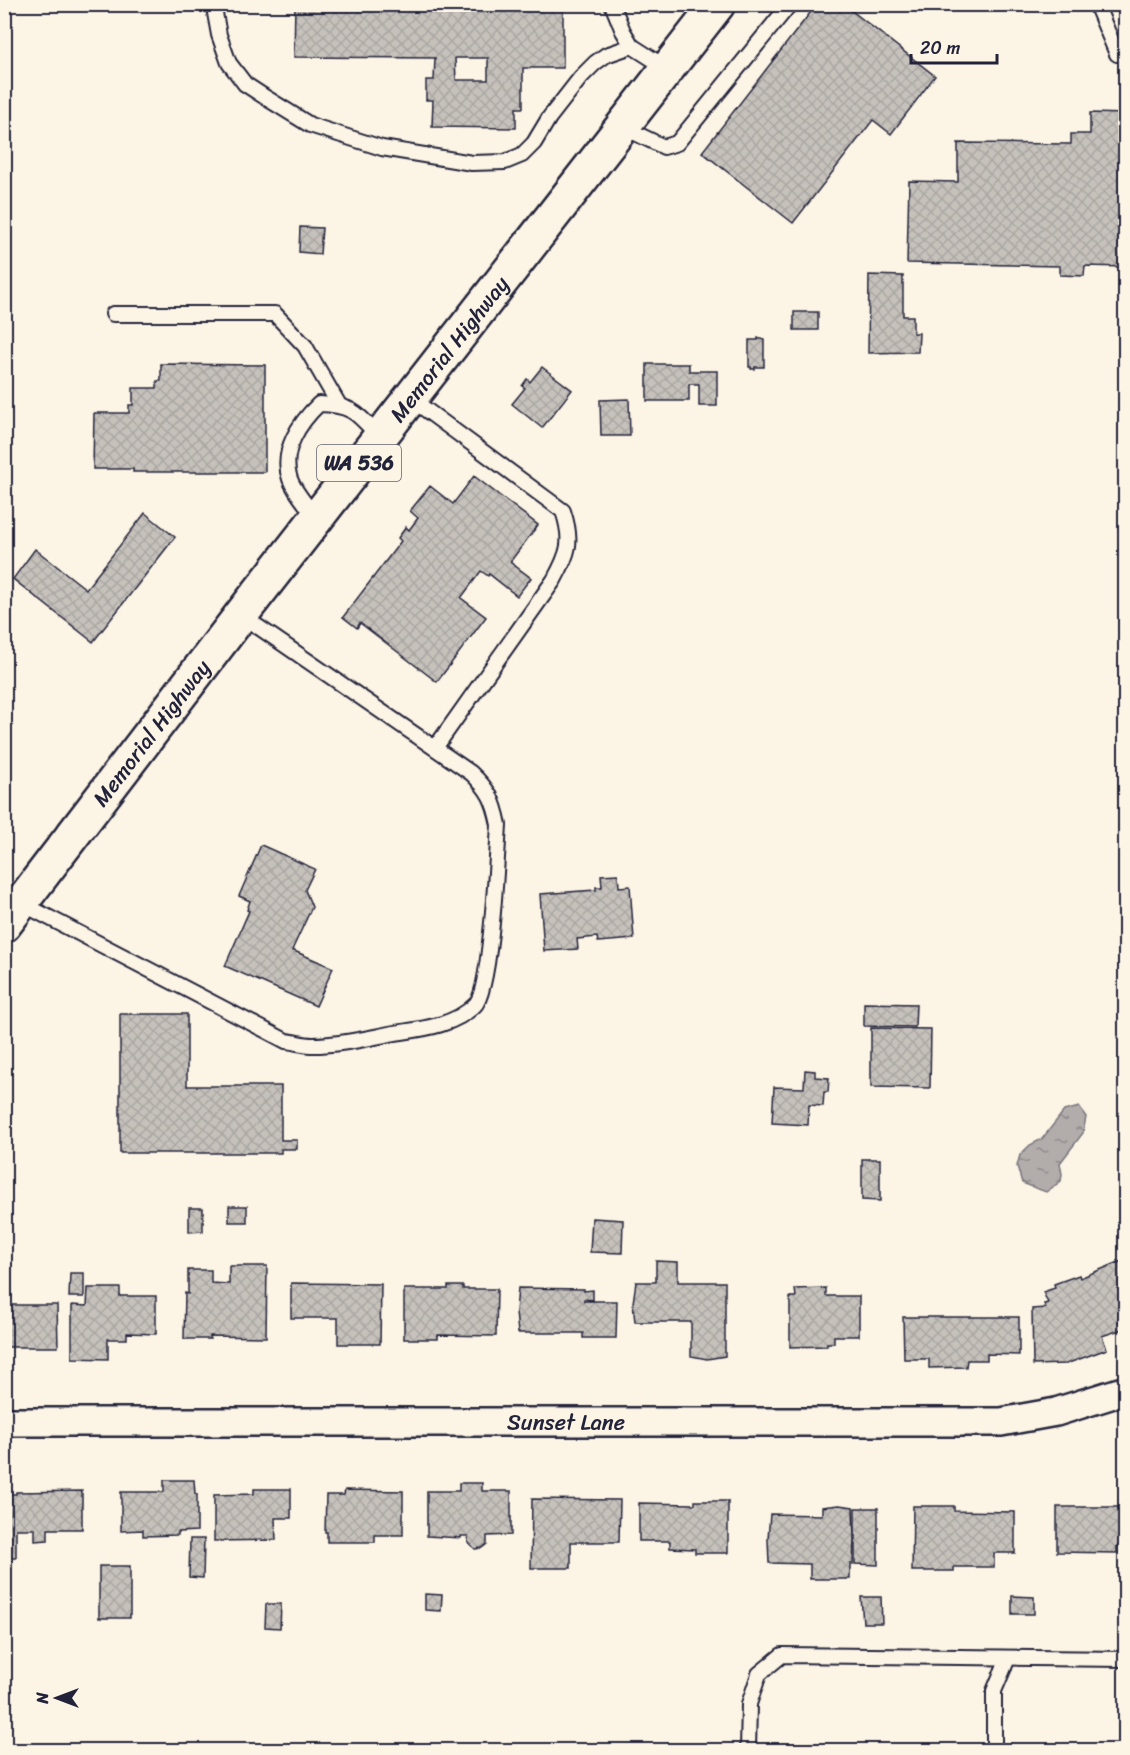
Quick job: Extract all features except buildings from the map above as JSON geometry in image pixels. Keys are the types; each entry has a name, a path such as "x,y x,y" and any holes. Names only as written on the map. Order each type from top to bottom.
{"main road":[{"name":"Memorial Highway","path":"13,914 316,518 718,4"}],"street":[{"name":"Sunset Lane","path":"4,1422 1001,1422 1056,1412 1125,1390"}],"lane":[{"path":"216,4 215,13 219,36 230,63 245,84 277,105 310,125 381,148 471,163 505,162 522,155 534,143 549,118 581,77 595,63 606,55 632,46"},
{"path":"612,4 632,46 668,69"},
{"path":"623,127 664,147 677,143 790,4"},
{"path":"1096,4 1117,54"},
{"path":"113,314 275,314 305,346 339,405"},
{"path":"410,398 550,499 563,511 570,540 566,559 554,580 435,748"},
{"path":"316,518 291,481 287,466 292,441 304,418 319,404 339,405 358,414 380,437"},
{"path":"13,914 286,1041 312,1045 336,1043 439,1026 477,1004 483,992 488,957 499,825 495,804 486,788 471,773 241,615"},
{"path":"748,1750 749,1704 759,1674 782,1655 1125,1659"},
{"path":"994,1750 994,1691 1008,1658"}],"water":[{"path":"1079,1107 1086,1117 1083,1133 1060,1163 1061,1181 1046,1192 1022,1183 1017,1166 1020,1155 1030,1145 1042,1139 1064,1111"}]}
